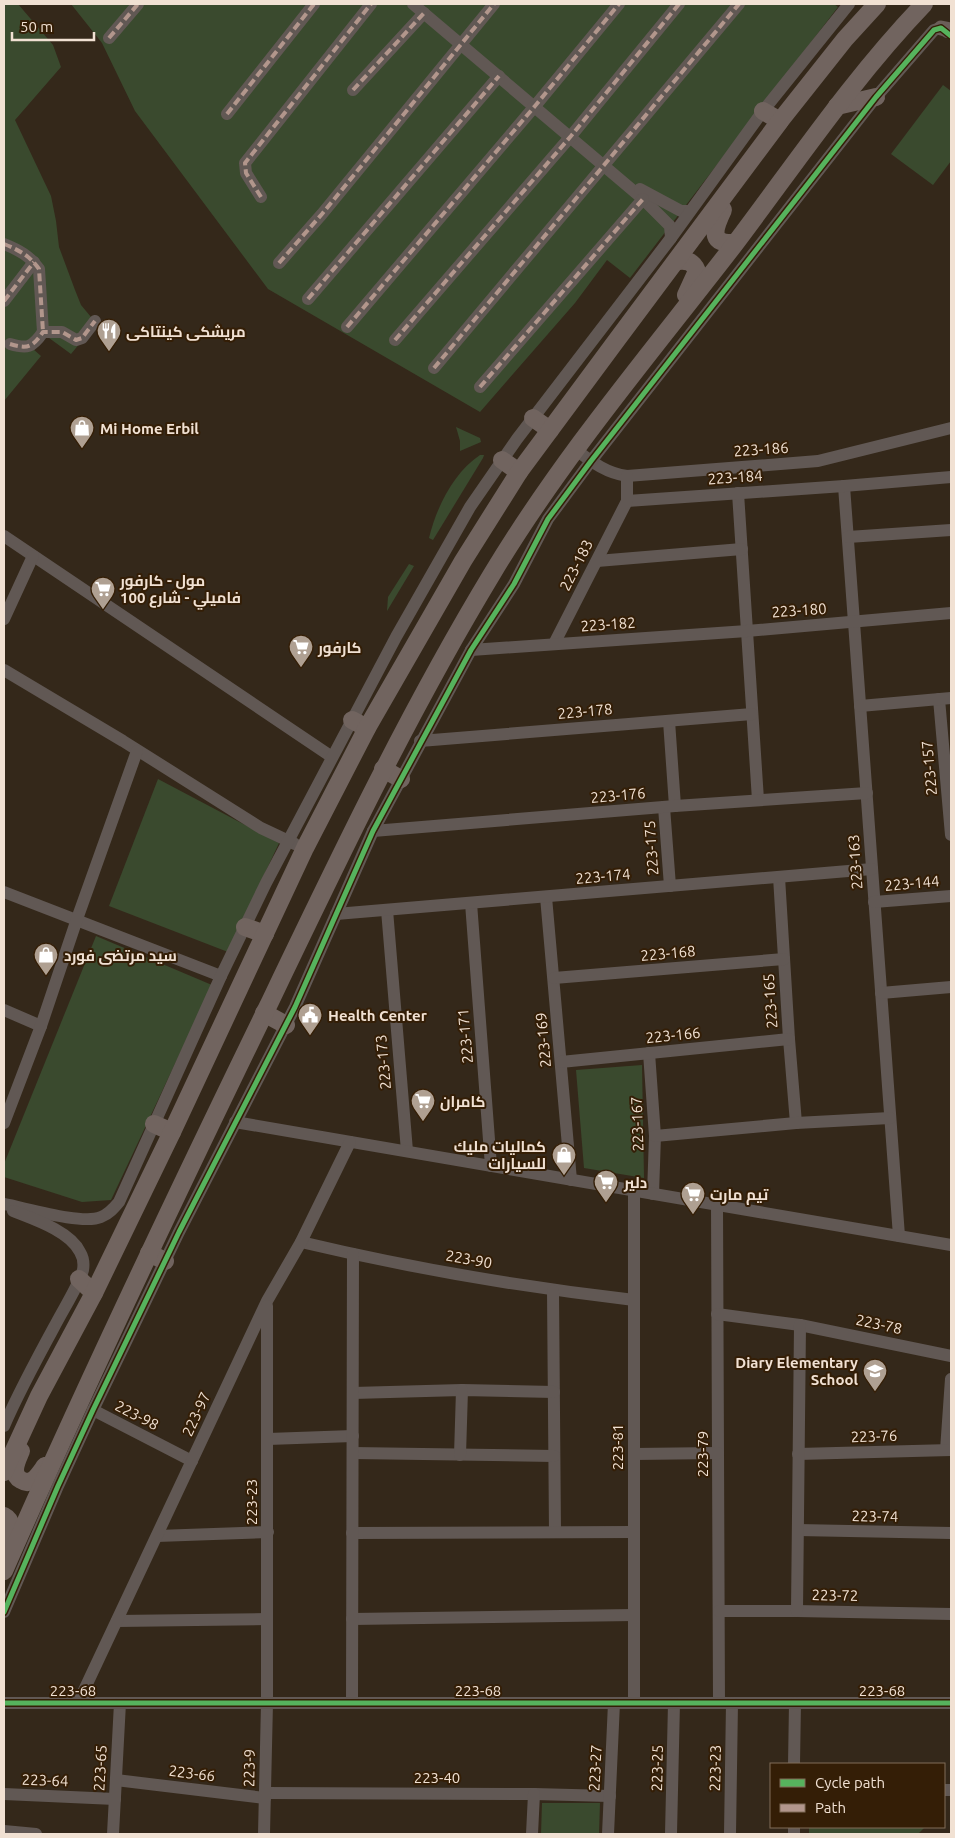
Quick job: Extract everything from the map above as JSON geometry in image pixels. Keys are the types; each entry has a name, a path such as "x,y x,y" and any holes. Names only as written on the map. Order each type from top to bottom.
{"highway":[{"path":"4,1472 39,1396 94,1293 172,1132 305,848 367,728 463,561 519,472 550,430 780,122 823,66 877,4"},
{"path":"4,1571 95,1366 383,768 490,576 516,535 576,450 735,243 837,106 891,38 924,4"},
{"path":"837,106 876,97"},
{"path":"763,111 780,122"},
{"path":"735,243 722,242 716,238 715,232 716,224 739,178"},
{"path":"665,335 694,281 697,271 695,265 690,262 677,261"},
{"path":"533,418 550,430"},
{"path":"502,460 519,472"},
{"path":"352,720 367,728"},
{"path":"383,768 401,780"},
{"path":"245,927 265,934"},
{"path":"264,1013 286,1025"},
{"path":"154,1124 172,1132"},
{"path":"149,1253 165,1261"},
{"path":"79,1279 94,1293"},
{"path":"39,1396 16,1466 16,1473 19,1478 28,1482 37,1477 67,1429"},
{"path":"4,1516 9,1519 11,1525 4,1556"}],"street":[{"path":"109,38 138,4"},
{"path":"227,114 314,4"},
{"path":"261,197 246,173 245,163 370,4"},
{"path":"413,4 643,199 670,226 671,238"},
{"path":"279,263 322,214 494,4"},
{"path":"347,327 619,4"},
{"path":"395,340 571,136 679,4"},
{"path":"434,368 739,4"},
{"path":"4,1204 82,1219 100,1218 119,1202 221,976 288,841 456,530 502,460 533,418 671,238 763,111 846,5"},
{"path":"353,90 424,13"},
{"path":"4,1612 93,1410 165,1261 286,1025 373,831 420,740 471,650 514,584 548,519 876,97 934,30 948,31"},
{"path":"308,299 499,76"},
{"path":"605,165 652,196 681,211 690,211"},
{"path":"480,387 643,199"},
{"path":"4,244 20,250 40,269 43,332 32,344 25,348 10,344"},
{"path":"4,301 34,262"},
{"path":"43,332 62,332 76,340 82,338 96,321"},
{"name":"223-186","path":"576,450 608,472 627,476 818,461 951,428"},
{"path":"627,476 627,501"},
{"name":"223-184","path":"627,501 951,477"},
{"name":"223-163","path":"844,486 899,1236"},
{"path":"738,493 758,800"},
{"name":"223-183","path":"554,644 627,501"},
{"path":"848,537 951,530"},
{"path":"4,536 332,757"},
{"path":"596,561 742,549"},
{"path":"4,619 33,556"},
{"name":"223-180","path":"747,630 951,613"},
{"name":"223-182","path":"471,650 747,630"},
{"path":"4,670 123,740 137,751 261,828 305,848"},
{"path":"860,706 945,698"},
{"name":"223-157","path":"945,698 951,835"},
{"name":"223-178","path":"420,740 752,714"},
{"name":"223-175","path":"669,721 670,886"},
{"path":"4,1123 7,1104 42,1026 77,920 137,751"},
{"name":"223-176","path":"373,831 866,793"},
{"name":"223-174","path":"336,914 872,869"},
{"name":"223-165","path":"779,877 796,1123"},
{"path":"4,892 221,976"},
{"name":"223-144","path":"874,902 951,896"},
{"name":"223-169","path":"546,897 571,1180"},
{"name":"223-171","path":"471,903 491,1166"},
{"name":"223-173","path":"388,910 407,1152"},
{"name":"223-168","path":"554,978 784,960"},
{"path":"881,993 951,987"},
{"path":"4,1010 42,1026"},
{"name":"223-166","path":"561,1062 789,1039"},
{"name":"223-167","path":"649,1053 655,1136 653,1194"},
{"path":"655,1136 796,1123 890,1118"},
{"path":"235,1122 951,1245"},
{"name":"223-97","path":"78,1703 267,1301 301,1242 350,1142"},
{"name":"223-81","path":"634,1190 634,1703"},
{"name":"223-79","path":"717,1205 719,1612 726,1702"},
{"path":"4,1208 40,1222 63,1234 80,1250 83,1258 83,1271 4,1426"},
{"name":"223-90","path":"301,1242 353,1254 553,1291 634,1300"},
{"path":"352,1703 353,1254"},
{"path":"553,1291 555,1532"},
{"name":"223-23","path":"267,1301 267,1703"},
{"name":"223-78","path":"717,1314 800,1325 951,1356"},
{"path":"797,1610 800,1325"},
{"path":"949,1450 951,1379"},
{"path":"353,1393 462,1390 554,1392"},
{"path":"460,1455 462,1390"},
{"name":"223-98","path":"93,1410 192,1461"},
{"path":"268,1438 353,1436"},
{"name":"223-76","path":"798,1454 949,1450"},
{"path":"353,1453 554,1456"},
{"path":"634,1454 718,1453"},
{"name":"223-74","path":"798,1530 951,1534"},
{"path":"157,1536 268,1532"},
{"path":"352,1534 634,1532"},
{"name":"223-72","path":"719,1612 797,1610 951,1614"},
{"path":"352,1619 634,1615"},
{"path":"117,1621 267,1619"},
{"name":"223-23","path":"726,1702 730,1834"},
{"name":"223-68","path":"4,1703 951,1703"},
{"name":"223-65","path":"113,1834 120,1703"},
{"name":"223-9","path":"264,1834 267,1703"},
{"name":"223-27","path":"608,1834 614,1703"},
{"name":"223-25","path":"672,1834 674,1703"},
{"path":"794,1763 795,1703"},
{"name":"223-66","path":"116,1780 265,1795"},
{"name":"223-64","path":"4,1794 115,1799"},
{"path":"532,1834 534,1794"},
{"name":"223-40","path":"265,1795 534,1794 610,1796"},
{"path":"4,1831 36,1834"}],"green space":[{"path":"4,4 18,4 53,45 61,67 15,120 51,196 59,247 81,305 91,317 99,320 71,354 45,335 33,349 41,356 4,401"},
{"path":"71,4 834,4 838,7 630,278 607,260 575,303 480,412 268,289 135,111 102,43"},
{"path":"943,85 951,91 951,161 933,185 891,154"},
{"path":"456,427 480,438 481,442 460,451 460,441"},
{"path":"480,455 484,455 483,458 433,540 429,538 436,515 447,492 462,471"},
{"path":"409,564 414,566 387,611 388,597"},
{"path":"158,779 279,843 228,952 109,906"},
{"path":"96,936 212,985 111,1200 82,1202 4,1177 4,1164"},
{"path":"642,1065 644,1178 584,1168 576,1070"},
{"path":"542,1803 600,1803 599,1834 541,1834"},
{"path":"809,1828 924,1828 918,1834 809,1834"}],"marked path":[{"path":"109,38 138,4"},
{"path":"227,114 314,4"},
{"path":"261,197 246,173 245,163 371,4"},
{"path":"279,263 322,214 494,4"},
{"path":"347,327 619,4"},
{"path":"395,340 571,136 679,4"},
{"path":"434,368 739,4"},
{"path":"353,90 424,13"},
{"path":"308,299 499,76"},
{"path":"480,387 643,199"},
{"path":"4,244 24,254 39,269 43,332"},
{"path":"4,301 34,262"},
{"path":"10,344 29,346 43,332 62,332 76,340 82,338 95,321"}],"cycle path":[{"path":"4,1612 93,1410 179,1232 295,1007 373,831 471,650 514,584 548,519 591,461 876,97 934,30 941,28 951,36"},
{"path":"4,1703 951,1703"}],"place":[{"name":"مریشکی کینتاکی","path":"109,352"},
{"name":"Mi Home Erbil","path":"82,449"},
{"name":"مول - كارفور فاميلي - شارع 100","path":"103,610"},
{"name":"کارفور","path":"301,668"},
{"name":"سيد مرتضى فورد","path":"46,976"},
{"name":"Health Center","path":"310,1036"},
{"name":"كامران","path":"423,1122"},
{"name":"كماليات مليك للسيارات","path":"564,1176"},
{"name":"دلير","path":"606,1203"},
{"name":"تیم مارت","path":"693,1215"},
{"name":"Diary Elementary School","path":"875,1392"}]}
